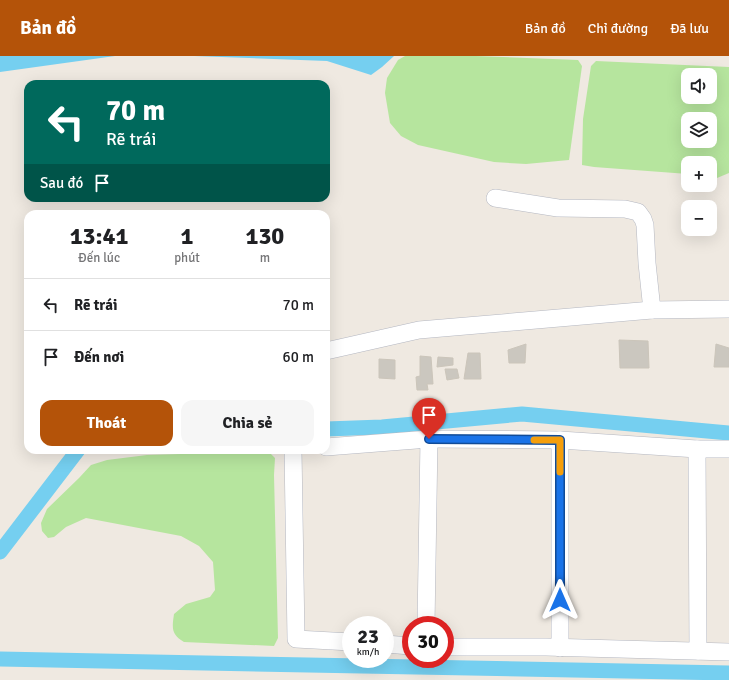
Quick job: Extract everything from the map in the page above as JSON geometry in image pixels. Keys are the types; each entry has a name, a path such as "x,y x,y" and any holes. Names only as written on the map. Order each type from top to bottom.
{"street":[{"path":"496,198 558,208 625,209 638,212 643,219 644,225 652,310"},
{"path":"330,350 419,330 652,310 729,309"},
{"path":"426,616 429,439"},
{"path":"330,447 429,439 560,440 697,449 729,449"},
{"path":"560,440 560,648"},
{"path":"697,449 698,651"},
{"path":"293,454 296,640 342,642"},
{"path":"454,647 729,652"}],"green space":[{"path":"405,56 476,56 578,60 582,66 569,160 526,164 494,162 418,145 401,136 390,123 385,93 387,78 398,60"},
{"path":"596,61 729,67 729,173 717,178 717,156 681,156 681,173 582,165 583,119 591,66"},
{"path":"271,454 275,458 274,475 278,638 274,646 184,642 177,636 173,630 174,614 186,604 210,597 215,590 213,562 199,546 181,536 86,518 66,527 54,537 48,538 42,531 41,523 47,509 91,465 107,460 147,455"}],"water":[{"path":"0,56 115,56 0,72"},
{"path":"194,56 394,56 371,75 327,61"}],"building":[{"path":"619,340 648,341 649,368 620,368"},
{"path":"526,344 525,363 509,363 508,350"},
{"path":"716,344 729,348 729,367 714,367"},
{"path":"468,353 480,353 481,379 464,379"},
{"path":"420,356 431,357 433,384 427,384 428,390 417,390 416,377 420,376"},
{"path":"438,357 453,358 453,365 437,367"},
{"path":"379,359 395,360 395,379 379,378"},
{"path":"445,369 457,369 459,378 447,380"}],"waterway":[{"path":"330,429 382,427 522,414 729,433"},
{"path":"0,552 75,454"},
{"path":"0,659 729,673"}],"slow traffic":[{"path":"534,440 560,440 560,472"}],"route":[{"path":"429,439 560,440 560,600"}]}
